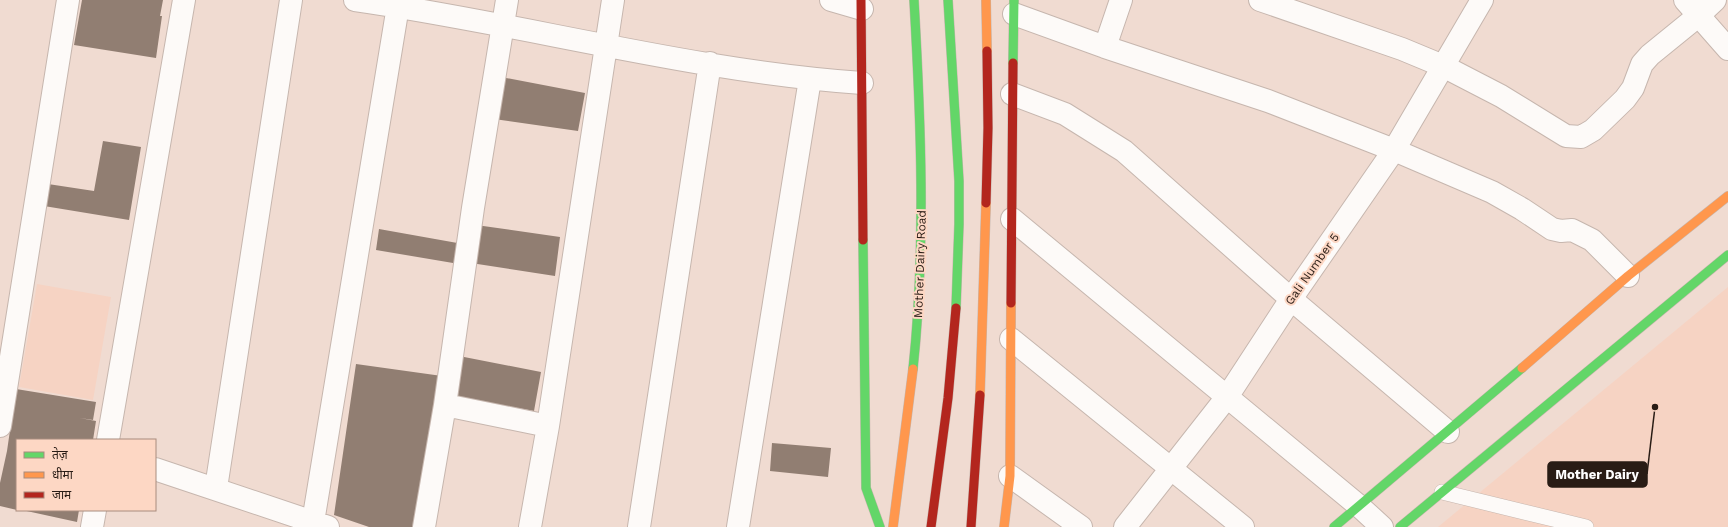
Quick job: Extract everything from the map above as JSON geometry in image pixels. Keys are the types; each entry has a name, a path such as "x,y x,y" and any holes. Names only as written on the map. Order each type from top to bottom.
{"main road":[{"name":"Mother Dairy Road","path":"893,527 915,365 920,286 922,183 914,0"},
{"path":"931,527 947,405 957,275 959,181 948,0"},
{"path":"971,527 979,422 988,128 986,0"},
{"path":"862,4 866,488 880,527"},
{"path":"1004,527 1010,476 1012,94 1014,7"},
{"path":"1334,527 1448,432 1628,276 1728,196"},
{"path":"1400,527 1728,255"}],"street":[{"path":"0,426 68,0"},
{"path":"108,439 184,0"},
{"path":"216,488 291,0"},
{"path":"355,0 398,3 503,26 608,46 710,63 810,79 862,83"},
{"path":"424,527 444,405 472,208 507,0"},
{"path":"530,527 548,426 614,0"},
{"path":"831,0 862,4"},
{"path":"1105,47 1121,0"},
{"path":"1260,0 1402,49 1443,66 1501,96 1566,136 1581,137 1593,130 1624,99 1633,88 1642,64 1692,8 1715,0"},
{"name":"Gali Number 5","path":"1125,527 1227,397 1291,299 1394,150 1482,0"},
{"path":"156,468 320,524 398,3"},
{"path":"1014,7 1105,47 1268,101 1394,150 1492,192 1522,209 1552,229 1561,232 1572,230 1592,240 1628,276"},
{"path":"1692,8 1728,49"},
{"path":"639,527 710,63"},
{"path":"738,527 810,79"},
{"path":"1012,94 1065,114 1124,151 1291,299 1448,432"},
{"path":"1012,219 1359,506 1382,527"},
{"path":"1011,339 1243,527"},
{"path":"444,405 548,426"},
{"path":"1010,476 1081,527"},
{"path":"92,527 96,511"}],"lane":[{"path":"1442,492 1586,527"}],"shaded area":[{"path":"37,284 111,297 93,400 19,387"},
{"path":"1728,287 1728,527 1438,527"}],"building":[{"path":"82,0 163,0 156,58 74,45"},
{"path":"501,77 585,93 578,131 494,119"},
{"path":"103,141 141,147 129,220 44,206 48,184 94,191"},
{"path":"476,225 560,237 555,276 471,263"},
{"path":"379,229 463,244 459,264 376,250"},
{"path":"459,356 541,372 534,411 451,396"},
{"path":"356,364 442,376 420,527 369,527 334,515"},
{"path":"16,389 96,402 93,420 80,418 96,421 93,439 16,439 16,510 0,506 0,483 7,451"},
{"path":"772,443 831,448 828,477 770,471"},
{"path":"27,511 79,511 77,522"}],"traffic: fast":[{"path":"913,369 920,277 921,231 919,92 914,0"},
{"path":"948,0 959,181 956,308"},
{"path":"1013,63 1014,0"},
{"path":"863,240 866,488 880,527"},
{"path":"1400,527 1728,255"},
{"path":"1334,527 1522,368"}],"traffic: slow":[{"path":"986,0 987,51"},
{"path":"1522,368 1628,276 1728,196"},
{"path":"980,395 986,203"},
{"path":"1004,527 1010,476 1011,303"},
{"path":"893,527 913,369"}],"traffic: jam":[{"path":"861,0 863,240"},
{"path":"986,203 988,128 987,51"},
{"path":"1011,303 1013,63"},
{"path":"931,527 948,398 956,308"},
{"path":"971,527 980,395"}],"place":[{"name":"Mother Dairy","path":"1655,407"}]}
